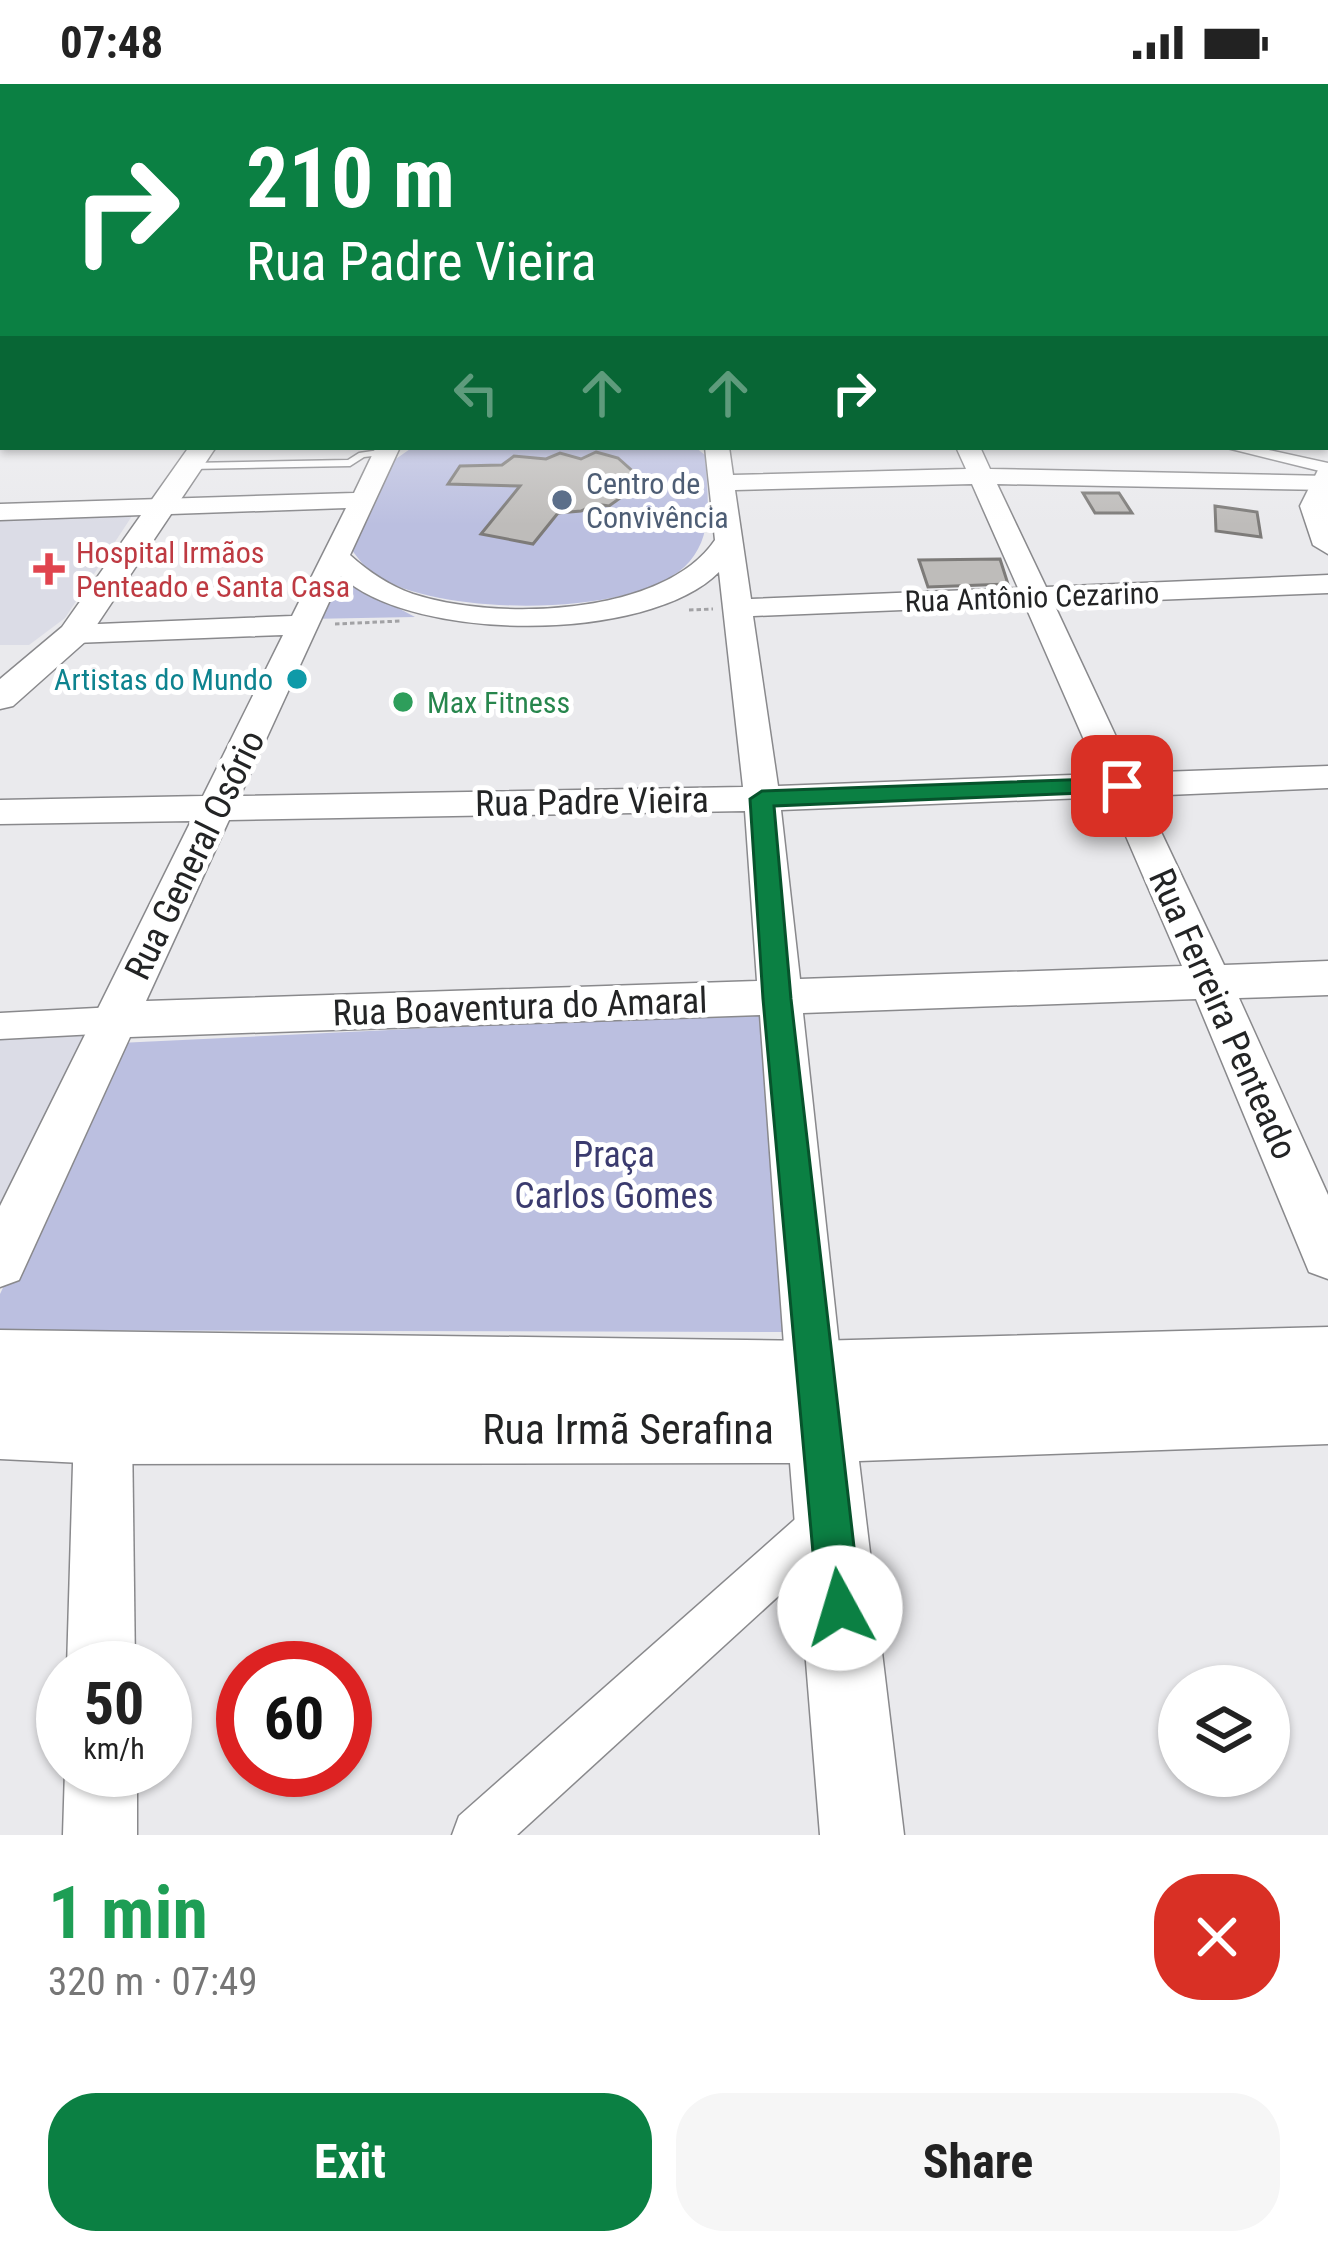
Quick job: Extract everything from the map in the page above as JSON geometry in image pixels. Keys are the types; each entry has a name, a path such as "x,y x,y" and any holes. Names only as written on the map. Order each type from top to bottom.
{"main road":[{"path":"717,450 725,483 762,799 777,999 862,1835"},
{"name":"Rua General Osório","path":"0,1262 389,451"},
{"path":"0,698 74,634 196,457"},
{"path":"725,483 974,462 1295,472 1328,478 1315,506 1328,545"},
{"name":"Rua Ferreira Penteado","path":"974,462 1211,983 1328,1254"},
{"path":"0,512 363,500"},
{"path":"336,557 362,582 416,604 458,612 578,612 632,604 681,587 718,558 731,536"},
{"name":"Rua Antônio Cezarino","path":"737,608 1328,584"},
{"path":"74,634 305,625"},
{"name":"Rua Padre Vieira","path":"0,812 762,799 1328,777"},
{"name":"Rua Boaventura do Amaral","path":"115,1020 1328,978"},
{"name":"Rua Irmã Serafina","path":"0,1425 103,1430 818,1401 1328,1360"},
{"name":"Rua Irmã Serafina","path":"0,1362 818,1401 1328,1412"},
{"path":"101,1641 103,1430"},
{"path":"100,1835 101,1797"}],"street":[{"path":"1239,450 1295,472"},
{"name":"Rua Boaventura do Amaral","path":"0,1026 115,1020"},
{"path":"478,1835 831,1518"}],"lane":[{"path":"196,457 350,464 362,454 389,451"}],"shaded area":[{"name":"Hospital Irmãos Penteado e Santa Casa","path":"132,516 65,618 29,645 0,645 0,520"},
{"path":"102,1035 0,1243 0,1038"}],"green space":[{"path":"409,450 699,450 705,455 708,510 703,537 690,561 665,580 628,594 535,606 440,598 401,588 369,570 348,546 387,465"},
{"path":"332,573 415,617 307,619"},
{"name":"Praça Carlos Gomes","path":"762,1012 790,1332 0,1330 0,1294 119,1043"}],"building":[{"name":"Centro de Convivência","path":"596,452 618,458 638,476 628,484 634,488 609,506 596,504 558,513 533,544 481,534 520,486 448,484 460,466 502,465 514,456 546,459 560,453 581,459"},
{"path":"1083,493 1119,493 1132,513 1095,513"},
{"path":"1215,506 1257,512 1261,537 1216,531"},
{"path":"1000,559 1008,584 928,587 919,560"}],"place":[{"name":"Centro de Convivência","path":"562,500"},
{"name":"Hospital Irmãos Penteado e Santa Casa","path":"49,569"},
{"name":"Artistas do Mundo","path":"297,679"},
{"name":"Max Fitness","path":"403,702"}],"route":[{"path":"840,1608 777,999 762,799 1122,786"}]}
